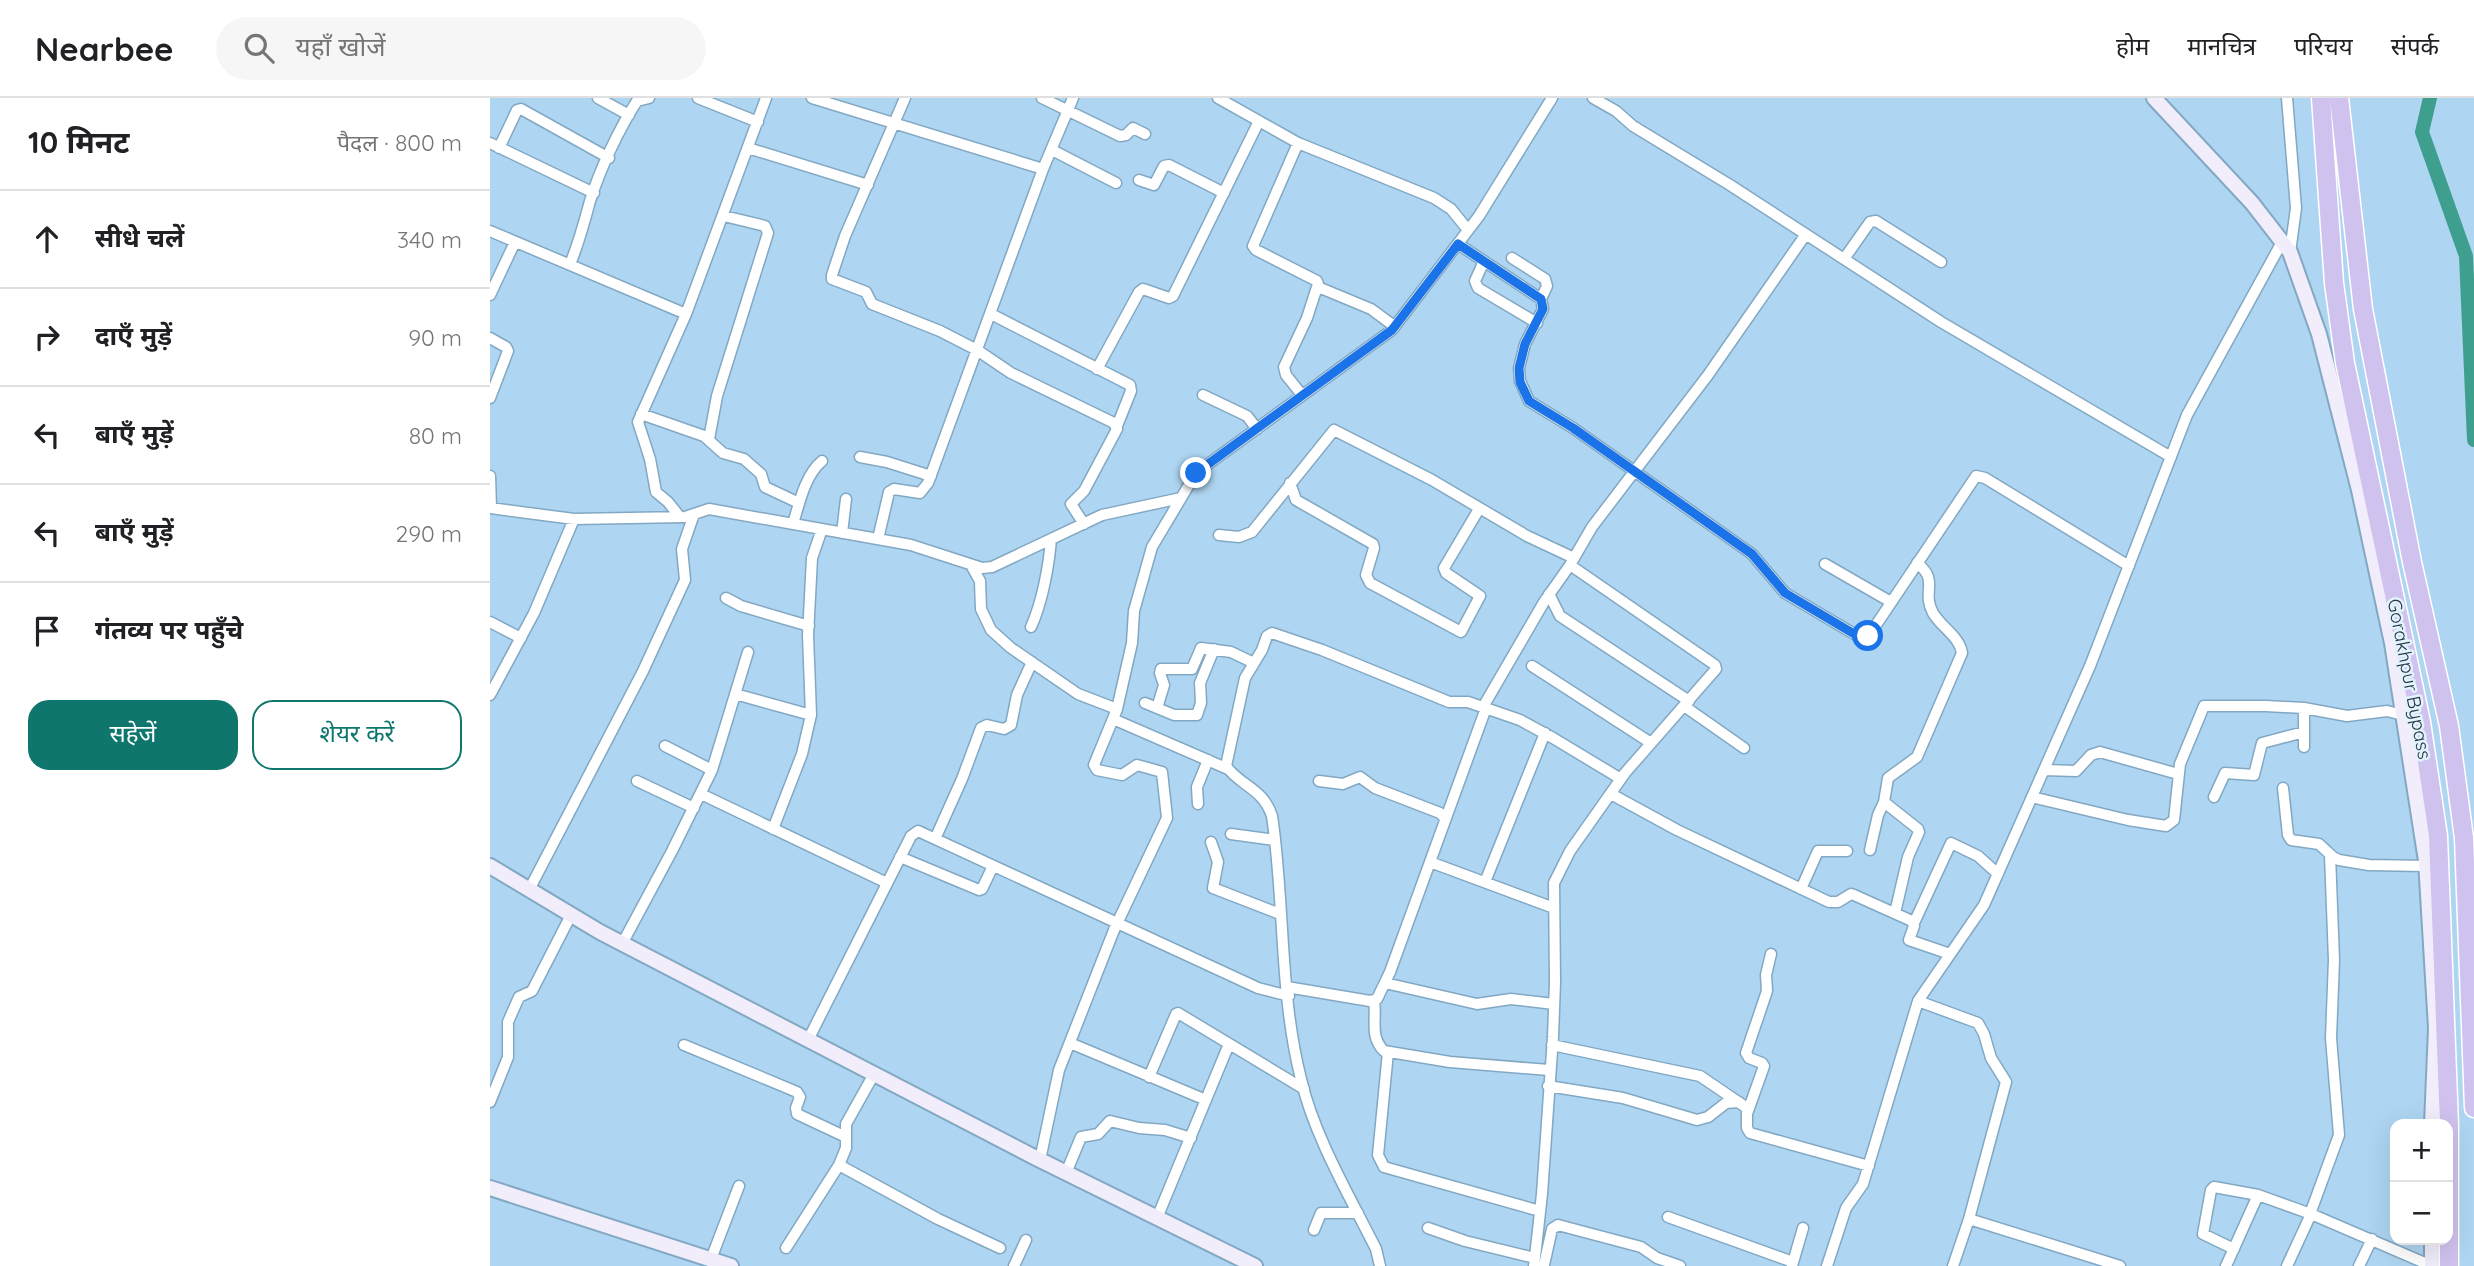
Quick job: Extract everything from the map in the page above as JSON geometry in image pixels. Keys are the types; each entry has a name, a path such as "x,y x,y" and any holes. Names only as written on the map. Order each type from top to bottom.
{"highway":[{"name":"Gorakhpur Bypass","path":"2321,98 2332,270 2345,363 2421,722 2438,836 2449,1112 2449,1266"},
{"path":"2339,98 2363,309 2412,562 2449,726 2464,838 2474,1108"}],"street":[{"path":"598,98 629,115"},
{"path":"570,264 594,193 629,115 637,101 649,98"},
{"path":"698,98 758,122"},
{"path":"680,517 656,492 649,455 638,426 686,314 766,98"},
{"path":"812,98 1043,169"},
{"path":"905,98 845,236 832,279 866,292 872,304 930,326 977,350 1011,373 1117,426"},
{"path":"1042,98 1120,136 1126,135 1133,128 1145,134"},
{"path":"878,539 889,492 894,489 920,493 930,476 1043,169 1073,98"},
{"path":"1218,98 1298,143 1434,198 1451,209 1468,230"},
{"path":"1040,1160 1059,1070 1117,923 1168,814 1163,772 1137,765 1122,775 1094,768 1115,714 1132,643 1134,611 1152,547 1196,473 1394,326 1468,230 1552,98"},
{"path":"1593,98 1616,111 1633,127 1686,158 1941,322 2171,457"},
{"path":"2154,98 2252,203 2286,247 2319,334 2359,490 2392,643 2427,866 2436,1028 2432,1119"},
{"path":"1827,1266 1846,1208 1863,1184 1918,1001 1984,905 2090,666 2187,415 2286,247 2296,208 2287,98"},
{"path":"594,193 495,145 517,110 521,109 609,158"},
{"path":"1097,369 1139,292 1143,289 1169,298 1173,296 1259,121"},
{"path":"1298,143 1253,246 1255,250 1317,281 1318,287 1307,318 1284,368 1286,375 1303,395"},
{"path":"748,148 868,185"},
{"path":"1052,150 1116,183"},
{"path":"1139,180 1154,185 1164,166 1169,165 1224,193"},
{"path":"709,439 717,396 768,233 765,226 724,216"},
{"path":"1844,260 1870,222 1876,221 1941,262"},
{"path":"490,231 686,314"},
{"path":"1549,1070 1450,1062 1388,1052 1380,1047 1374,1033 1374,1001 1385,983 1485,707 1549,594 1592,527 1708,375 1806,234"},
{"path":"490,295 515,242"},
{"path":"1458,244 1541,299"},
{"path":"1512,258 1545,279 1547,286 1541,299 1543,309 1525,344 1519,368 1520,382 1529,401 1567,424 1752,554 1785,593 1861,638 1868,636 1976,476 1985,478 2129,566"},
{"path":"1484,261 1475,281 1478,288 1536,323"},
{"path":"1318,287 1371,309 1394,326"},
{"path":"991,314 1131,388 1117,426 1084,491 1071,504 1084,524"},
{"path":"490,338 508,351 490,398"},
{"path":"1203,395 1247,416 1257,429"},
{"path":"641,414 709,439 723,453 744,459 761,474 765,487 799,503"},
{"path":"1219,535 1239,537 1252,533 1334,430 1432,480 1572,562 1715,665 1714,673 1621,779 1570,851 1556,876 1553,889 1554,1004 1539,1264"},
{"path":"860,457 930,476"},
{"path":"793,524 813,470 822,461"},
{"path":"490,476 491,508 574,519 680,517 709,509 911,544 982,568 992,567 1102,515 1181,498"},
{"path":"1290,483 1296,500 1374,546 1366,575 1370,583 1461,632 1480,596 1446,573 1444,568 1479,509"},
{"path":"842,533 846,499"},
{"path":"529,890 643,671 685,580 682,549 694,514"},
{"path":"491,689 534,613 574,519"},
{"path":"773,829 802,754 811,715 809,626 812,558 822,529"},
{"path":"1031,627 1038,611 1049,567 1051,539"},
{"path":"1870,850 1878,815 1884,803 1888,778 1917,757 1962,653 1959,645 1931,610 1927,592 1929,575 1917,563"},
{"path":"1825,564 1891,602"},
{"path":"971,565 980,581 981,609 988,626 1011,648 1079,694 1228,769 1262,796 1269,805 1275,841 1293,1038 1304,1089 1325,1145 1376,1249 1380,1266"},
{"path":"1549,594 1560,616 1687,704 1744,748"},
{"path":"726,598 741,606 809,626"},
{"path":"490,622 521,638"},
{"path":"1228,769 1226,762 1245,678 1267,636 1272,633 1322,650 1448,702 1468,702 1508,715 1545,733 1621,779"},
{"path":"1157,708 1164,685 1161,669 1190,670 1201,648 1231,652 1254,663"},
{"path":"1144,703 1183,716 1197,715 1201,703 1199,683 1214,649"},
{"path":"622,944 712,770 748,652"},
{"path":"936,839 981,728 987,726 1004,729 1011,725 1017,695 1032,662"},
{"path":"1532,666 1651,743"},
{"path":"735,694 811,715"},
{"path":"2032,797 2128,820 2166,826 2174,820 2180,764 2204,706 2304,708 2351,716 2387,712 2403,715"},
{"path":"2304,708 2304,747"},
{"path":"2214,797 2225,773 2254,775 2262,743 2304,729 2323,712"},
{"path":"1485,882 1545,733"},
{"path":"665,746 712,770"},
{"path":"2044,770 2076,771 2091,755 2100,752 2178,774"},
{"path":"1198,804 1197,787 1208,760"},
{"path":"1319,781 1343,784 1360,777 1375,788 1440,813 1445,818"},
{"path":"637,781 694,808"},
{"path":"2283,788 2289,838 2294,841 2319,844 2339,860 2369,865 2427,866"},
{"path":"701,794 887,883"},
{"path":"1611,794 1677,830 1801,889 1834,903 1854,895 1914,923"},
{"path":"1884,803 1919,832 1908,857 1895,913"},
{"path":"808,1040 900,857 914,833 922,832 1258,988 1374,1001"},
{"path":"1231,834 1275,841"},
{"path":"1211,842 1218,862 1213,888 1280,914"},
{"path":"1950,954 1909,940 1914,923 1951,843 1978,856 1997,874"},
{"path":"1801,889 1818,851 1847,851"},
{"path":"2291,1265 2339,1135 2331,1038 2334,960 2330,855"},
{"path":"900,857 979,890 993,866"},
{"path":"1430,862 1554,908"},
{"path":"490,867 622,944 1040,1160 1255,1266"},
{"path":"490,1102 508,1057 508,1022 513,1010 521,995 532,990 572,915"},
{"path":"1771,954 1766,975 1767,991 1746,1053 1746,1056 1764,1066 1748,1111 1747,1128 1755,1136 1869,1166"},
{"path":"1385,983 1477,1004 1511,999 1554,1004"},
{"path":"1918,1001 1978,1023 1991,1058 2006,1082 1969,1219 1953,1266"},
{"path":"1149,1077 1178,1013 1304,1089"},
{"path":"1070,1043 1206,1100"},
{"path":"1157,1218 1229,1044"},
{"path":"684,1045 797,1092 800,1097 797,1114 846,1137"},
{"path":"1552,1045 1700,1076 1748,1111"},
{"path":"1388,1052 1378,1154 1384,1167 1389,1171 1540,1211"},
{"path":"786,1248 839,1165 846,1148 846,1124 874,1074"},
{"path":"1548,1086 1623,1098 1697,1120 1708,1117 1726,1103 1739,1102"},
{"path":"1066,1173 1081,1137 1097,1134 1110,1121 1135,1128 1165,1130 1191,1138"},
{"path":"839,1165 938,1219 1000,1248"},
{"path":"711,1259 739,1186"},
{"path":"2234,1249 2203,1234 2211,1190 2218,1187 2258,1195 2310,1214 2432,1266 2432,1245"},
{"path":"490,1188 731,1266"},
{"path":"2226,1266 2258,1195"},
{"path":"1314,1230 1321,1213 1358,1213"},
{"path":"1668,1217 1792,1264 1803,1228"},
{"path":"1969,1219 2120,1266"},
{"path":"1539,1264 1552,1229 1558,1225 1641,1247 1657,1258 1680,1266"},
{"path":"1428,1228 1539,1264"},
{"path":"2359,1266 2372,1239"},
{"path":"1014,1266 1026,1240"}],"waterway":[{"path":"2430,98 2422,132 2466,256 2474,440"}],"route":[{"path":"1196,473 1392,330 1458,244 1541,299 1543,309 1522,351 1518,375 1529,401 1573,428 1752,554 1785,593 1861,638 1868,636"}]}
